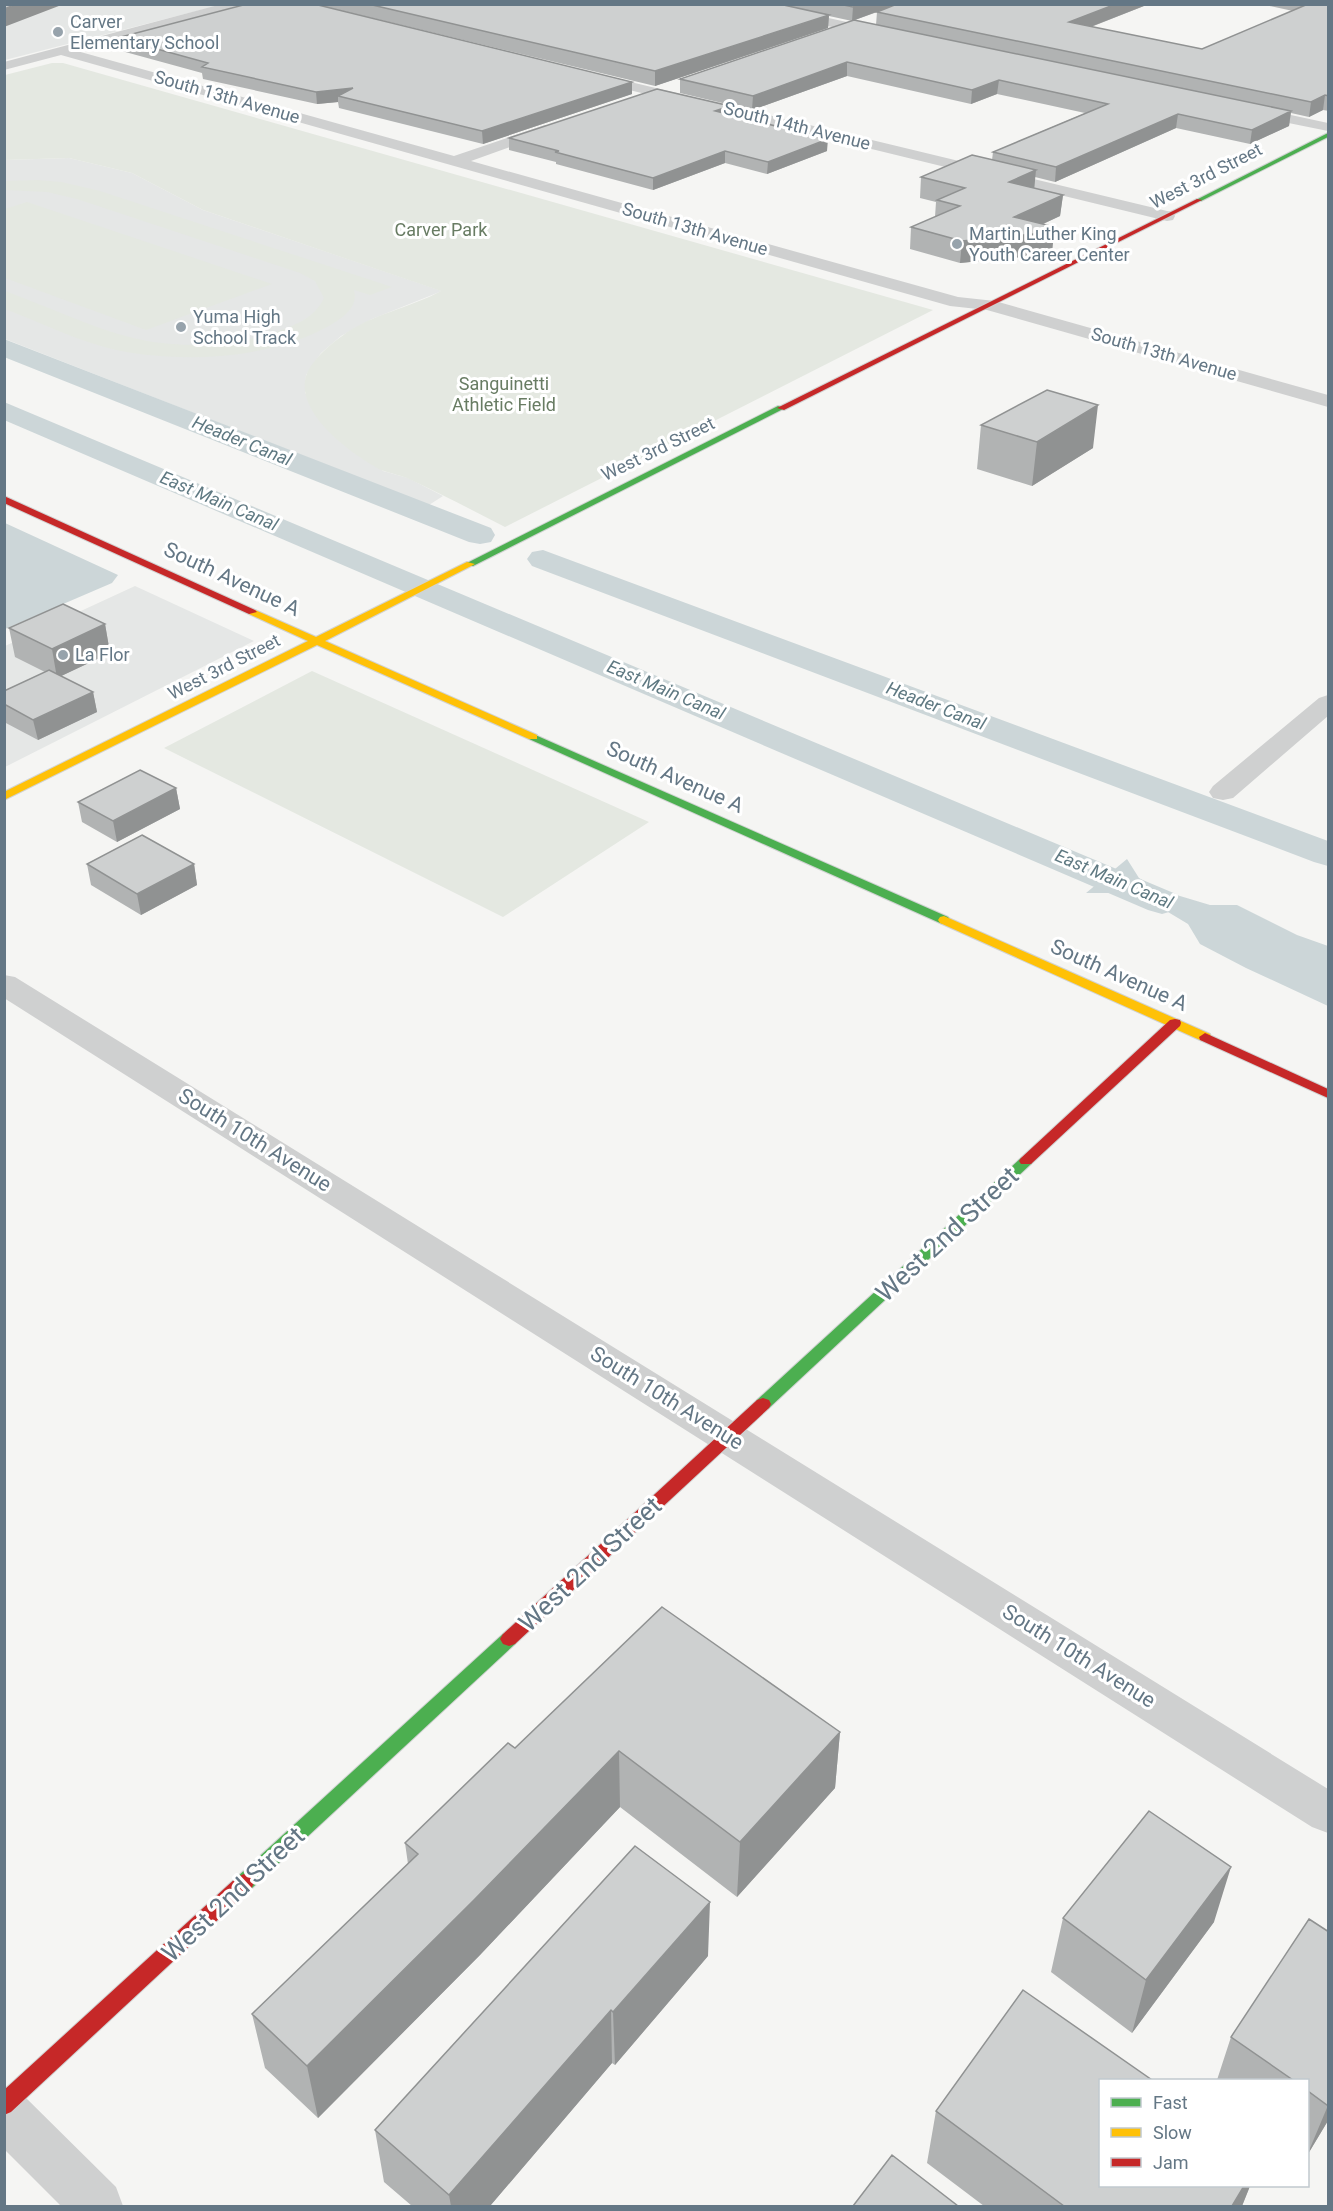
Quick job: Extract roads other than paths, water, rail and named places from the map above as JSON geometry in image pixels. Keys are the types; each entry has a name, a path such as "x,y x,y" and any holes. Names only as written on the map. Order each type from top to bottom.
{"street":[{"path":"4,66 240,4"},
{"path":"744,4 896,36"},
{"path":"818,38 880,17"},
{"name":"South 13th Avenue","path":"62,51 957,302 988,305 1329,401"},
{"name":"South 14th Avenue","path":"576,73 1167,216"},
{"path":"624,103 679,84"},
{"path":"1235,108 1329,127"},
{"path":"455,161 570,122"},
{"name":"West 3rd Street","path":"4,797 1329,135"},
{"name":"South Avenue A","path":"4,499 1329,1094"},
{"path":"1223,792 1329,703"},
{"name":"South 10th Avenue","path":"4,984 1329,1814"},
{"name":"West 2nd Street","path":"4,2105 1175,1023"},
{"path":"4,2112 97,2206"}],"water":[{"path":"5,523 118,575 112,583 5,629"},
{"path":"1127,859 1139,878 1160,890 1210,905 1237,905 1297,935 1328,946 1328,1006 1200,944 1188,924 1148,900 1120,893 1086,893"}],"waterway":[{"name":"Header Canal","path":"4,347 480,535"},
{"name":"East Main Canal","path":"4,410 1162,902"},
{"name":"Header Canal","path":"543,559 1328,854"}],"place":[{"name":"Carver Elementary School","path":"58,32"},
{"name":"Martin Luther King Youth Career Center","path":"957,244"},
{"name":"Yuma High School Track","path":"181,327"},
{"name":"La Flor","path":"63,655"}],"park label":[{"name":"Carver Park","path":"441,230"},
{"name":"Sanguinetti Athletic Field","path":"504,394"}]}
